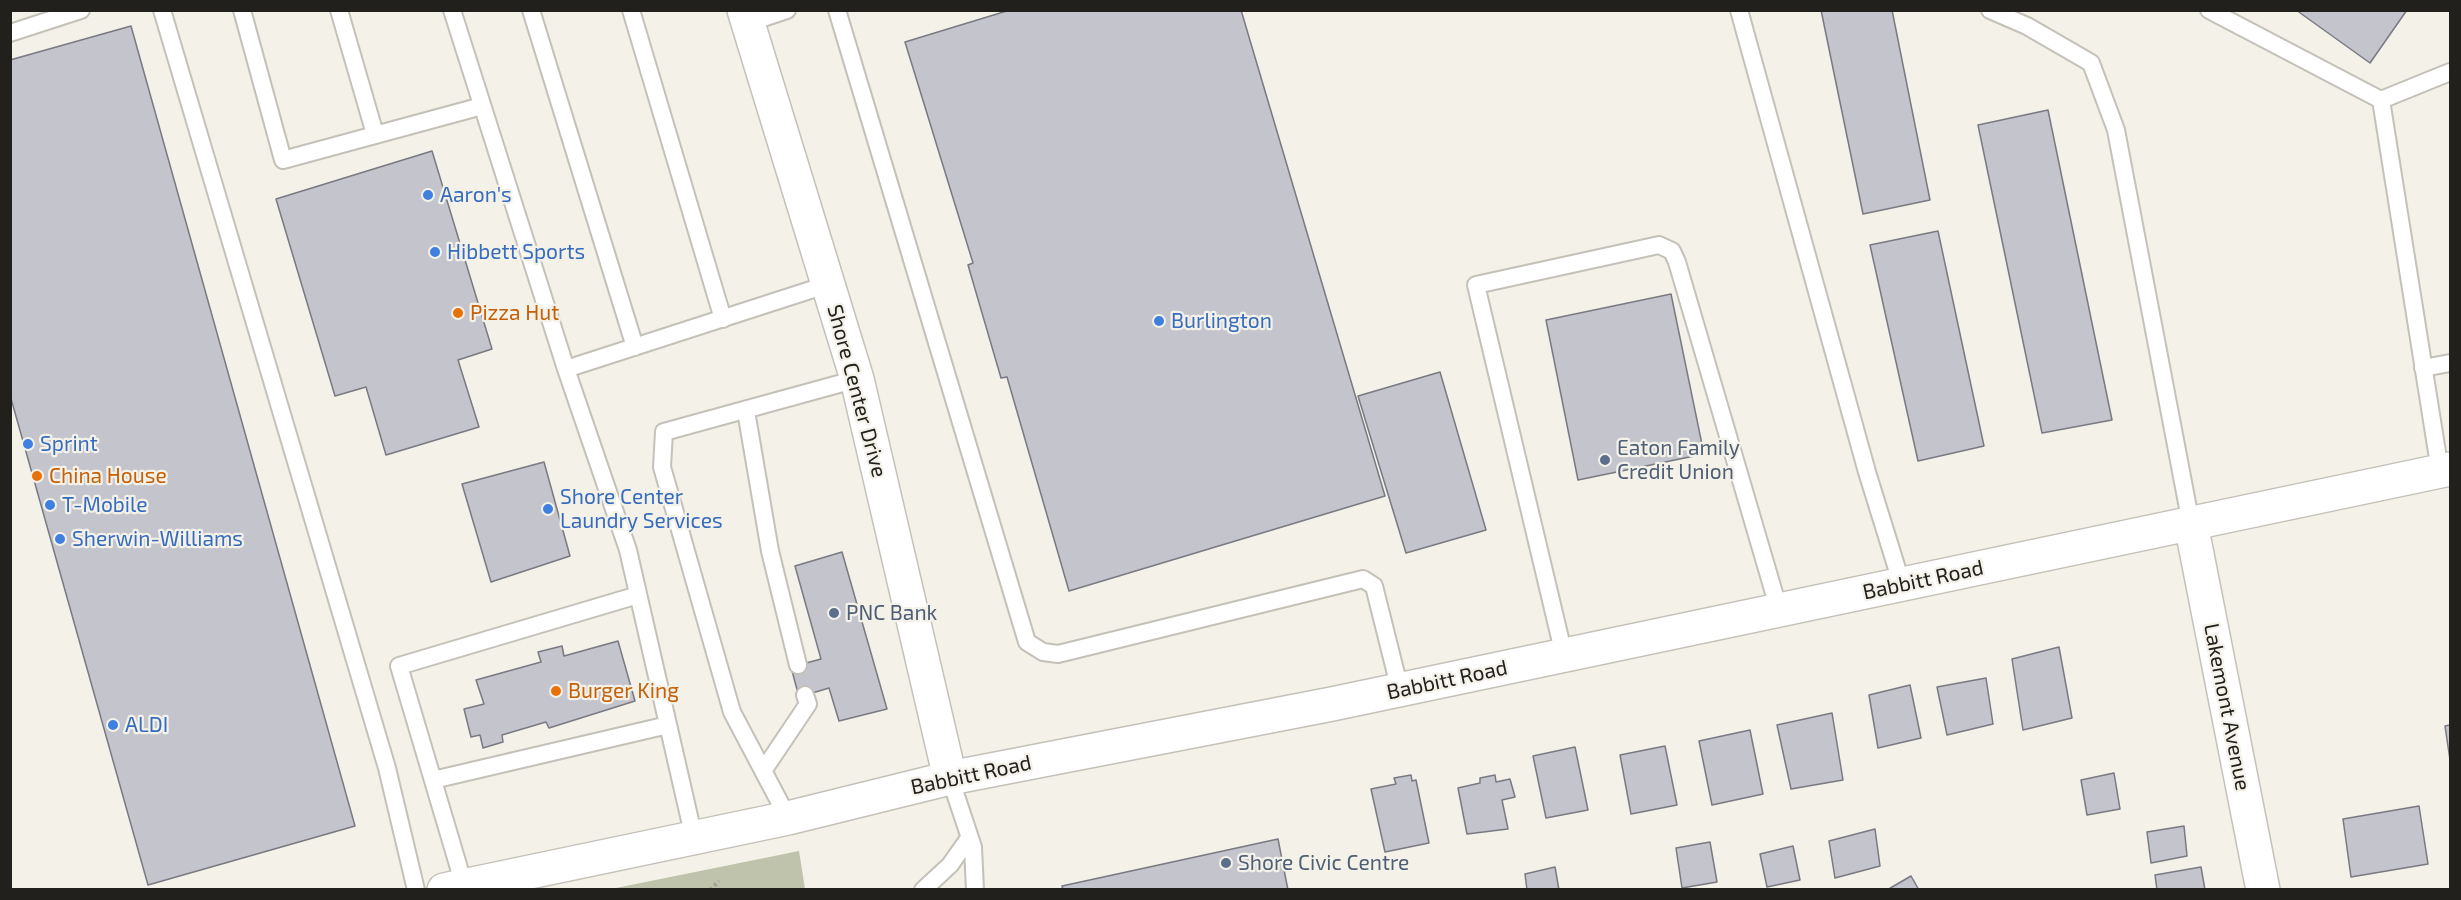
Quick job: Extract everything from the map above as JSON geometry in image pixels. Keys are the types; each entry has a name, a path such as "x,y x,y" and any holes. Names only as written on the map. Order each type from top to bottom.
{"main road":[{"name":"Shore Center Drive","path":"746,17 857,379 950,778"},
{"name":"Babbitt Road","path":"454,887 788,818 950,778 1400,690 2445,470"},
{"name":"Lakemont Avenue","path":"2191,524 2263,890"}],"lane":[{"path":"10,33 81,10"},
{"path":"162,10 387,768 416,890"},
{"path":"242,10 282,160 482,106"},
{"path":"339,10 375,134"},
{"path":"452,10 566,369 628,550 694,838"},
{"path":"531,10 635,347"},
{"path":"631,10 723,319"},
{"path":"746,17 787,10"},
{"path":"837,10 1027,642 1043,652 1058,654 1363,579 1374,585 1400,690"},
{"path":"1739,10 1864,460 1902,585"},
{"path":"1990,10 2027,26 2091,63 2116,130 2191,524"},
{"path":"2209,10 2380,100 2451,72"},
{"path":"2380,100 2423,368 2445,470"},
{"path":"1564,655 1476,285 1659,245 1672,251 1677,262 1779,610"},
{"path":"566,369 829,284"},
{"path":"2423,368 2451,363"},
{"path":"788,818 732,712 662,467 664,432 857,379"},
{"path":"746,411 770,551 798,665"},
{"path":"454,887 433,780 399,666 638,595"},
{"path":"763,771 808,704 805,695"},
{"path":"433,780 668,725"},
{"path":"950,778 973,847 975,890"},
{"path":"923,890 950,865 969,838"}],"path":[{"path":"710,890 719,881"}],"green space":[{"path":"799,851 805,889 611,889"}],"building":[{"name":"Burlington","path":"1010,10 1241,10 1385,496 1069,591 1007,377 1001,378 968,265 973,263 905,42"},
{"path":"1821,10 1892,10 1930,200 1863,214"},
{"path":"2296,10 2407,10 2370,63"},
{"path":"131,26 355,826 148,885 10,395 10,60"},
{"path":"2048,110 2112,420 2042,433 1978,125"},
{"path":"432,151 492,349 458,360 479,427 386,455 366,387 335,396 276,199"},
{"path":"1938,231 1984,446 1918,461 1870,245"},
{"path":"1671,294 1704,454 1578,480 1546,320"},
{"path":"1440,372 1486,530 1406,553 1358,396"},
{"path":"544,462 570,556 491,582 462,484"},
{"name":"PNC Bank","path":"842,552 887,709 839,721 829,688 799,697 791,667 821,659 795,566"},
{"name":"Burger King","path":"618,641 635,701 549,728 546,722 502,735 503,742 483,748 480,735 471,737 464,709 484,704 476,680 541,662 538,652 562,646 564,656"},
{"path":"2059,647 2072,718 2023,730 2012,659"},
{"path":"1986,678 1993,724 1947,735 1937,687"},
{"path":"1910,685 1921,738 1878,748 1869,695"},
{"path":"1832,713 1843,780 1791,789 1777,725"},
{"path":"2450,725 2450,760 2445,726"},
{"path":"1750,730 1763,794 1712,805 1699,741"},
{"path":"1665,746 1677,805 1631,814 1620,755"},
{"path":"1575,747 1588,810 1546,818 1533,756"},
{"path":"2114,773 2120,809 2087,815 2081,780"},
{"path":"1411,775 1412,781 1416,780 1429,843 1385,852 1371,789 1396,784 1394,778"},
{"path":"1495,775 1496,782 1510,779 1515,797 1502,800 1508,829 1467,834 1458,788 1480,783 1480,778"},
{"path":"2419,806 2428,864 2351,877 2343,819"},
{"path":"2184,826 2187,856 2151,863 2147,832"},
{"path":"1875,829 1880,866 1835,878 1829,841"},
{"name":"Shore Civic Centre","path":"1278,839 1288,890 1063,890 1062,886"},
{"path":"1710,842 1717,882 1682,888 1676,848"},
{"path":"1793,846 1800,880 1767,887 1760,854"},
{"path":"1555,867 1559,890 1527,890 1525,874"},
{"path":"2201,867 2205,890 2157,890 2155,875"},
{"path":"1911,876 1919,890 1887,890"}],"place":[{"name":"Aaron's","path":"428,195"},
{"name":"Hibbett Sports","path":"435,252"},
{"name":"Pizza Hut","path":"458,313"},
{"name":"Burlington","path":"1159,321"},
{"name":"Sprint","path":"28,444"},
{"name":"Eaton Family Credit Union","path":"1605,460"},
{"name":"China House","path":"37,476"},
{"name":"T-Mobile","path":"50,505"},
{"name":"Shore Center Laundry Services","path":"548,509"},
{"name":"Sherwin-Williams","path":"60,539"},
{"name":"PNC Bank","path":"834,613"},
{"name":"Burger King","path":"556,691"},
{"name":"ALDI","path":"113,725"},
{"name":"Shore Civic Centre","path":"1226,863"}]}
